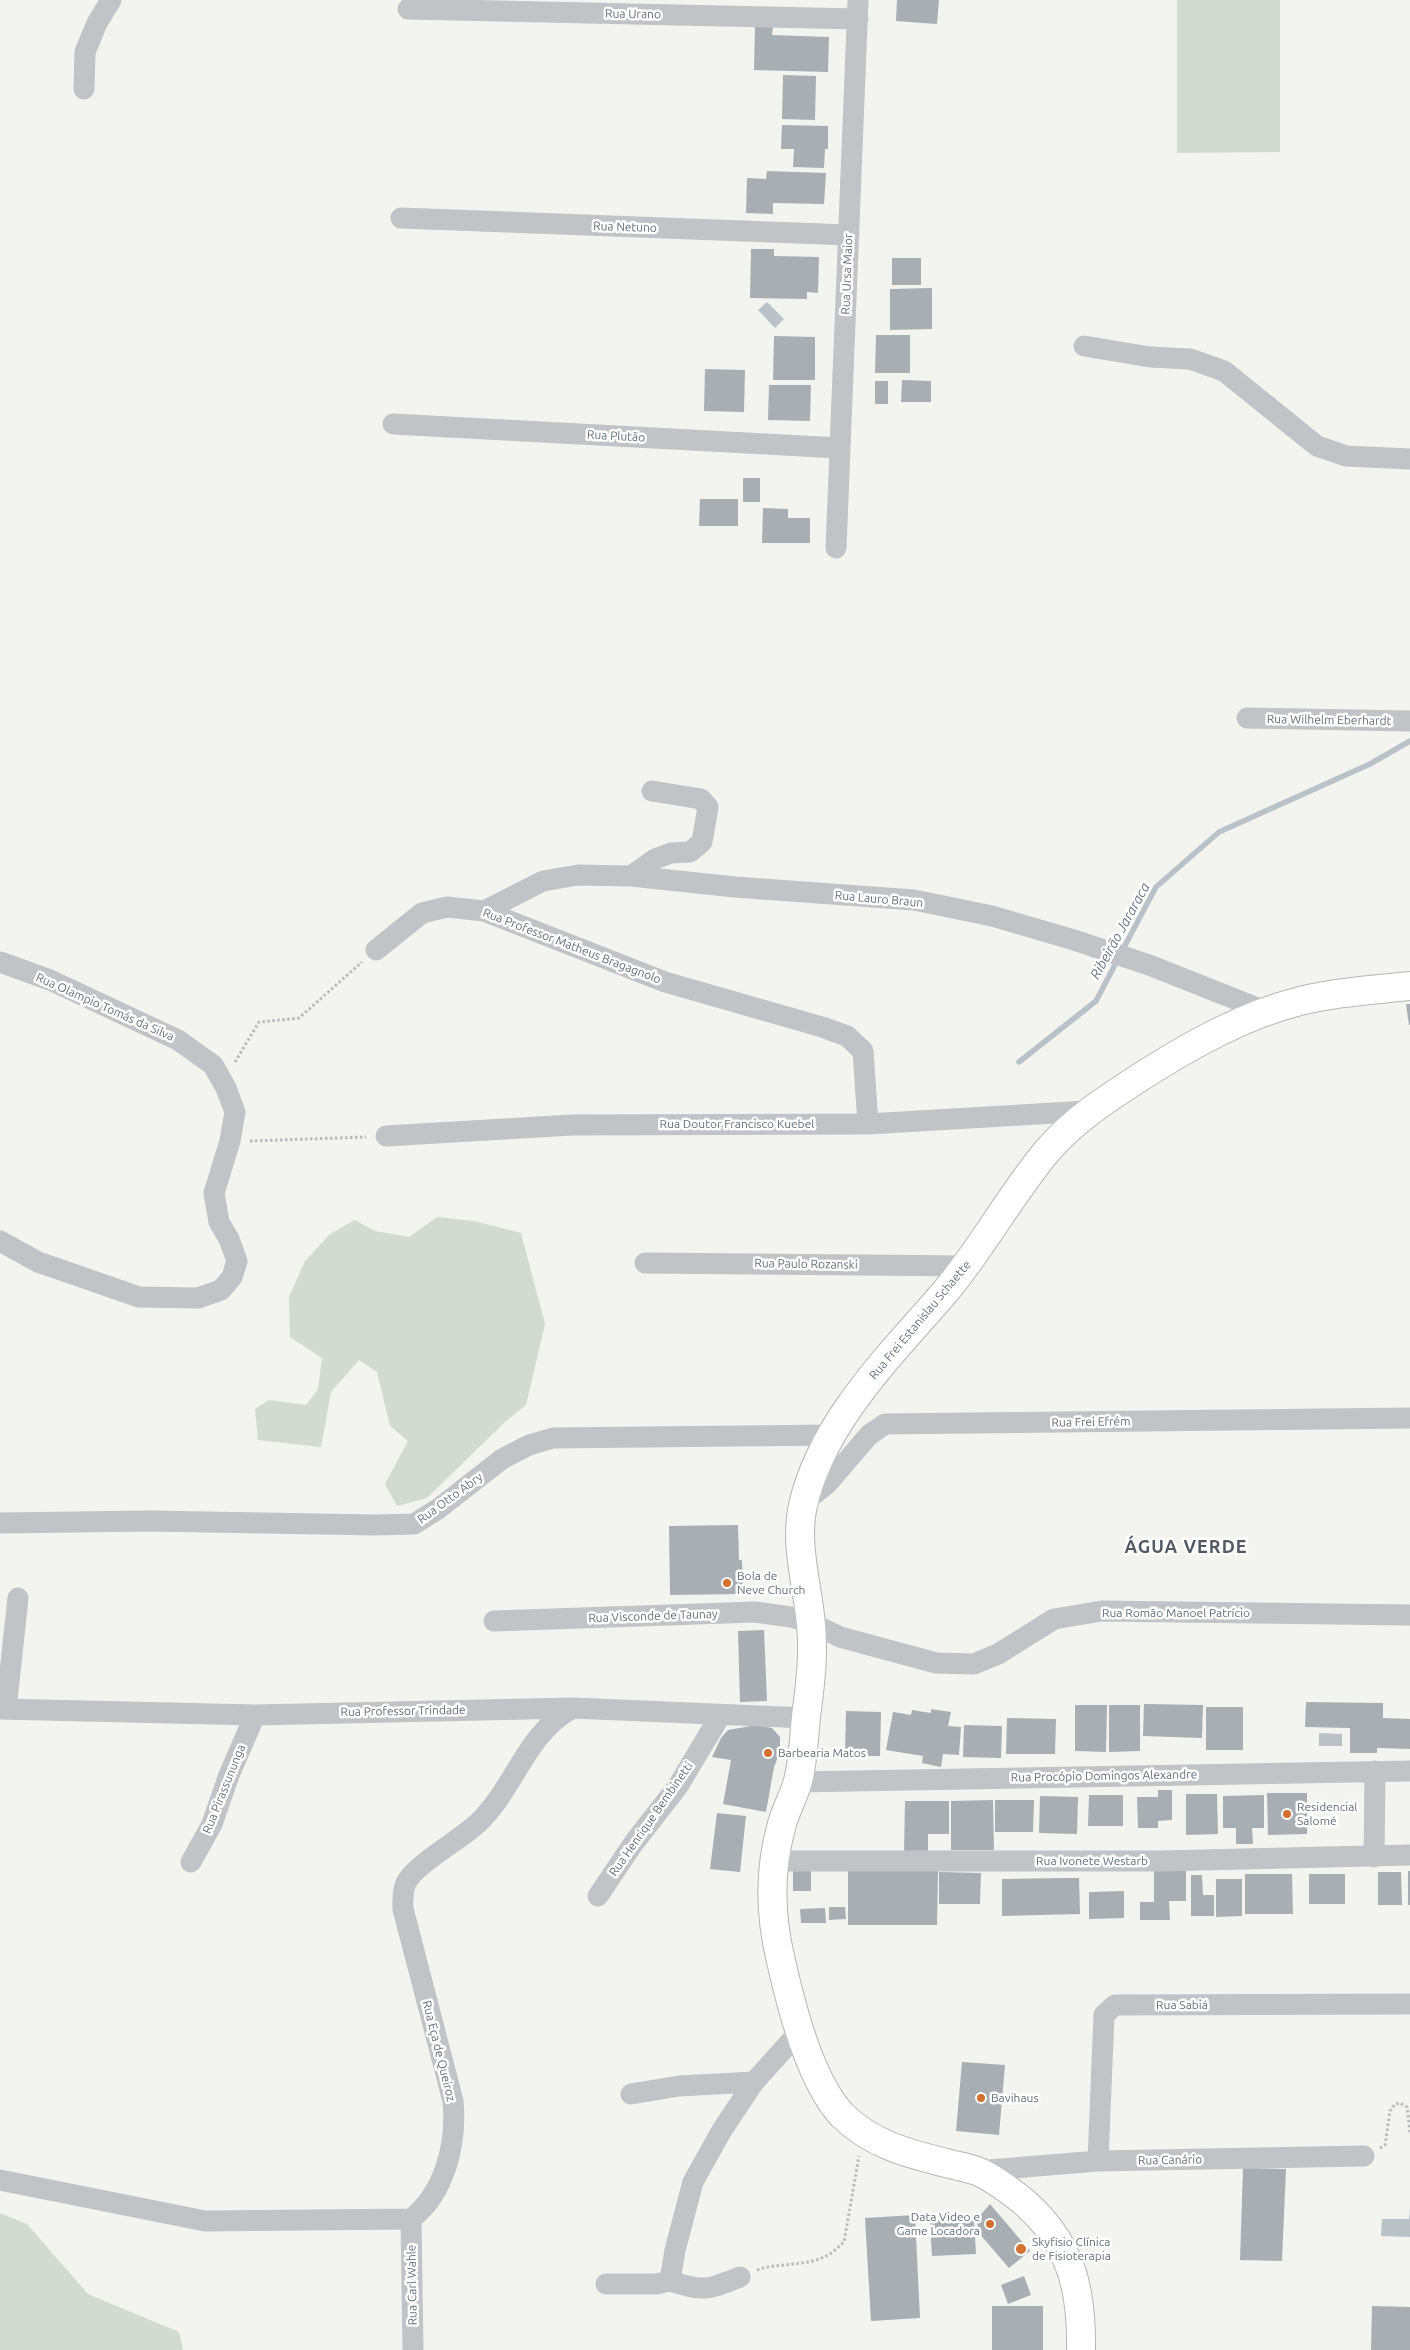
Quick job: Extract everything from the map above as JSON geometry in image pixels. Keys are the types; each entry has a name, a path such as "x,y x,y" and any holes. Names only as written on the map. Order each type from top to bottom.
{"main road":[{"name":"Rua Frei Estanislau Schaette","path":"1081,2350 1082,2322 1077,2291 1068,2259 1051,2229 1007,2189 977,2171 894,2150 863,2133 839,2112 818,2076 800,2031 780,1957 773,1902 774,1861 782,1822 798,1782 813,1666 811,1623 800,1524 804,1502 831,1435 873,1373 967,1266 1026,1178 1051,1147 1088,1111 1184,1050 1265,1011 1300,1001 1344,992 1410,986"}],"street":[{"path":"84,89 85,52 97,23 112,0"},
{"name":"Rua Urano","path":"408,9 858,10"},
{"name":"Rua Ursa Maior","path":"836,548 858,10"},
{"name":"Rua Netuno","path":"401,218 849,235"},
{"path":"1084,346 1150,357 1190,360 1224,371 1317,446 1346,456 1410,459"},
{"name":"Rua Plutão","path":"393,424 840,448"},
{"name":"Rua Wilhelm Eberhardt","path":"1247,718 1410,721"},
{"path":"631,876 655,859 671,853 690,852 702,842 708,807 701,799 652,792"},
{"name":"Rua Lauro Braun","path":"484,911 543,880 578,875 631,876 735,887 914,900 992,916 1074,940 1149,965 1265,1011"},
{"name":"Rua Professor Matheus Bragagnolo","path":"376,950 422,913 447,907 484,911 665,982 822,1027 846,1036 863,1051 868,1124"},
{"name":"Rua Olampio Tomás da Silva","path":"0,962 50,980 178,1040 213,1065 226,1088 235,1112 230,1141"},
{"name":"Rua Doutor Francisco Kuebel","path":"386,1136 572,1125 868,1124 1088,1111"},
{"path":"0,1241 38,1262 139,1297 198,1298 221,1290 232,1277 237,1261 229,1239 219,1222 214,1193 230,1141"},
{"name":"Rua Paulo Rozanski","path":"645,1263 967,1266"},
{"name":"Rua Frei Efrém","path":"804,1502 827,1484 869,1435 885,1424 1410,1418"},
{"name":"Rua Otto Abry","path":"0,1523 152,1521 366,1525 414,1524 438,1510 502,1459 529,1445 553,1438 831,1435"},
{"path":"3,1709 18,1598"},
{"name":"Rua Visconde de Taunay","path":"494,1621 754,1612 791,1617 811,1623"},
{"name":"Rua Romão Manoel Patrício","path":"811,1623 840,1637 936,1663 974,1664 998,1654 1054,1620 1102,1612 1410,1616"},
{"name":"Rua Professor Trindade","path":"3,1709 254,1715 573,1708 720,1716 806,1718"},
{"name":"Rua Eça de Queiroz","path":"411,2219 424,2209 443,2177 455,2119 453,2101 403,1909 403,1894 407,1881 417,1870 480,1822 496,1804 516,1774 532,1744 551,1723 573,1708"},
{"name":"Rua Pirassununga","path":"191,1862 212,1824 229,1775 254,1715"},
{"name":"Rua Henrique Bembinetti","path":"598,1896 633,1844 678,1786 720,1716"},
{"path":"1374,1857 1375,1771"},
{"name":"Rua Procópio Domingos Alexandre","path":"798,1782 1410,1771"},
{"name":"Rua Ivonete Westarb","path":"774,1861 1160,1861 1410,1855"},
{"name":"Rua Sabiá","path":"1098,2161 1104,2015 1114,2005 1410,2004"},
{"path":"670,2281 675,2250 692,2182 722,2130 754,2082 800,2031"},
{"path":"631,2094 679,2086 754,2082"},
{"name":"Rua Canário","path":"977,2171 1098,2161 1364,2156"},
{"path":"0,2180 205,2221 411,2219"},
{"name":"Rua Carl Wahle","path":"411,2219 413,2350"},
{"path":"606,2284 656,2284 670,2281 692,2288 710,2289 740,2277"}],"path":[{"path":"238,1070 235,1061 259,1022 299,1018 376,950"},
{"path":"230,1141 386,1136"},
{"path":"1364,2156 1386,2145 1390,2111 1395,2104 1400,2103 1407,2107 1410,2133"},
{"path":"740,2277 770,2266 811,2261 828,2255 844,2242 863,2133"}],"shaded area":[{"path":"1177,0 1280,0 1280,152 1177,153"},
{"path":"767,302 784,319 775,328 758,310"},
{"path":"437,1217 474,1221 521,1233 545,1324 526,1405 505,1422 427,1498 397,1506 385,1484 408,1441 390,1426 377,1372 359,1360 331,1392 321,1447 258,1440 255,1409 269,1400 306,1405 318,1389 322,1358 290,1337 289,1297 305,1261 330,1234 355,1220 375,1231 409,1237"},
{"path":"1319,1733 1342,1734 1342,1746 1319,1746"},
{"path":"1410,2208 1410,2237 1381,2236 1382,2219 1409,2219"},
{"path":"0,2213 27,2224 88,2294 179,2332 183,2350 0,2350"}],"building":[{"path":"897,0 939,0 937,24 896,21"},
{"path":"755,26 773,27 772,35 829,37 828,72 754,70"},
{"path":"783,75 816,76 815,120 782,119"},
{"path":"782,125 828,126 828,149 825,149 824,168 793,167 794,149 781,149"},
{"path":"767,171 826,173 824,204 773,203 773,214 746,213 747,178 766,179"},
{"path":"751,249 774,249 774,256 819,257 818,293 807,292 807,299 750,298"},
{"path":"892,258 921,258 921,285 892,285"},
{"path":"932,288 932,329 890,330 890,289"},
{"path":"876,335 910,335 910,373 875,373"},
{"path":"774,336 815,337 815,380 773,380"},
{"path":"705,369 745,370 744,412 704,411"},
{"path":"902,380 931,381 931,402 901,402"},
{"path":"875,381 888,381 888,404 875,404"},
{"path":"769,385 811,385 810,421 768,420"},
{"path":"743,478 760,478 760,502 743,502"},
{"path":"700,499 738,499 738,526 699,526"},
{"path":"763,508 788,509 788,518 810,518 810,543 762,543"},
{"path":"1406,1004 1410,1004 1410,1025 1409,1025"},
{"path":"738,1525 739,1560 742,1560 743,1594 670,1595 669,1526"},
{"path":"764,1630 767,1701 740,1702 738,1631"},
{"path":"1306,1702 1383,1703 1383,1718 1410,1719 1410,1749 1377,1748 1377,1753 1350,1753 1350,1728 1305,1727"},
{"path":"1144,1704 1203,1705 1202,1738 1143,1736"},
{"path":"1075,1705 1107,1705 1106,1752 1075,1751"},
{"path":"1109,1705 1140,1705 1140,1751 1109,1752"},
{"path":"1206,1707 1243,1707 1243,1750 1206,1750"},
{"path":"931,1709 951,1712 948,1726 961,1727 959,1755 943,1754 941,1767 922,1763 923,1756 886,1750 893,1712 911,1715 912,1710 931,1713"},
{"path":"846,1711 881,1712 880,1756 845,1756"},
{"path":"1007,1718 1056,1719 1055,1754 1006,1754"},
{"path":"757,1725 772,1728 780,1737 780,1752 774,1767 766,1812 723,1804 731,1760 712,1757 721,1738 728,1730"},
{"path":"964,1725 1002,1726 1001,1758 963,1757"},
{"path":"1158,1790 1172,1790 1172,1820 1158,1821 1158,1828 1138,1828 1137,1797 1158,1797"},
{"name":"Residencial Salomé","path":"1267,1793 1307,1793 1307,1834 1268,1835"},
{"path":"1186,1794 1217,1794 1218,1834 1186,1835"},
{"path":"1089,1795 1123,1795 1123,1826 1088,1826"},
{"path":"1264,1795 1264,1828 1252,1828 1253,1844 1236,1844 1236,1828 1223,1828 1223,1796"},
{"path":"1040,1796 1078,1797 1077,1834 1039,1833"},
{"path":"993,1800 994,1850 951,1850 951,1801"},
{"path":"995,1800 1034,1800 1033,1832 995,1832"},
{"path":"905,1801 949,1801 949,1834 928,1834 928,1853 904,1853"},
{"path":"717,1813 746,1816 740,1872 710,1869"},
{"path":"793,1869 811,1869 811,1891 793,1891"},
{"path":"848,1869 938,1869 937,1925 848,1925"},
{"path":"1154,1871 1186,1871 1186,1901 1169,1901 1170,1920 1140,1920 1140,1902 1154,1902"},
{"path":"1408,1871 1410,1871 1410,1905 1408,1905"},
{"path":"939,1872 981,1873 980,1904 939,1904"},
{"path":"1378,1872 1401,1872 1402,1905 1378,1905"},
{"path":"1245,1874 1292,1874 1293,1914 1245,1914"},
{"path":"1309,1874 1345,1874 1345,1904 1309,1904"},
{"path":"1191,1875 1202,1875 1203,1895 1214,1895 1214,1916 1191,1916"},
{"path":"1079,1878 1080,1914 1002,1916 1002,1879"},
{"path":"1216,1879 1242,1879 1242,1916 1216,1917"},
{"path":"1124,1891 1124,1918 1089,1919 1089,1892"},
{"path":"829,1907 845,1907 846,1919 829,1920"},
{"path":"825,1908 826,1923 801,1923 800,1909"},
{"name":"Bavihaus","path":"962,2062 1005,2065 999,2135 956,2131"},
{"path":"1243,2168 1286,2169 1282,2261 1240,2260"},
{"path":"990,2204 1030,2251 1009,2268 978,2232 977,2219"},
{"path":"915,2215 920,2318 871,2321 865,2218"},
{"path":"974,2219 976,2254 932,2256 930,2221"},
{"path":"1024,2276 1031,2295 1008,2304 1001,2285"},
{"path":"992,2306 1043,2306 1043,2350 992,2350"},
{"path":"1372,2306 1410,2307 1410,2350 1371,2350"}],"waterway":[{"name":"Ribeirão Jararaca","path":"1122,951 1156,887 1219,832 1370,764 1410,741"},
{"name":"Ribeirão Jararaca","path":"1019,1062 1096,1001 1118,959"}],"place":[{"name":"Bola de Neve Church","path":"727,1583"},
{"name":"Barbearia Matos","path":"768,1753"},
{"name":"Residencial Salomé","path":"1287,1814"},
{"name":"Bavihaus","path":"981,2098"},
{"name":"Data Video e Game Locadora","path":"990,2224"},
{"name":"Skyfisio Clínica de Fisioterapia","path":"1021,2249"}],"district":[{"name":"ÁGUA VERDE","path":"1186,1547"}]}
